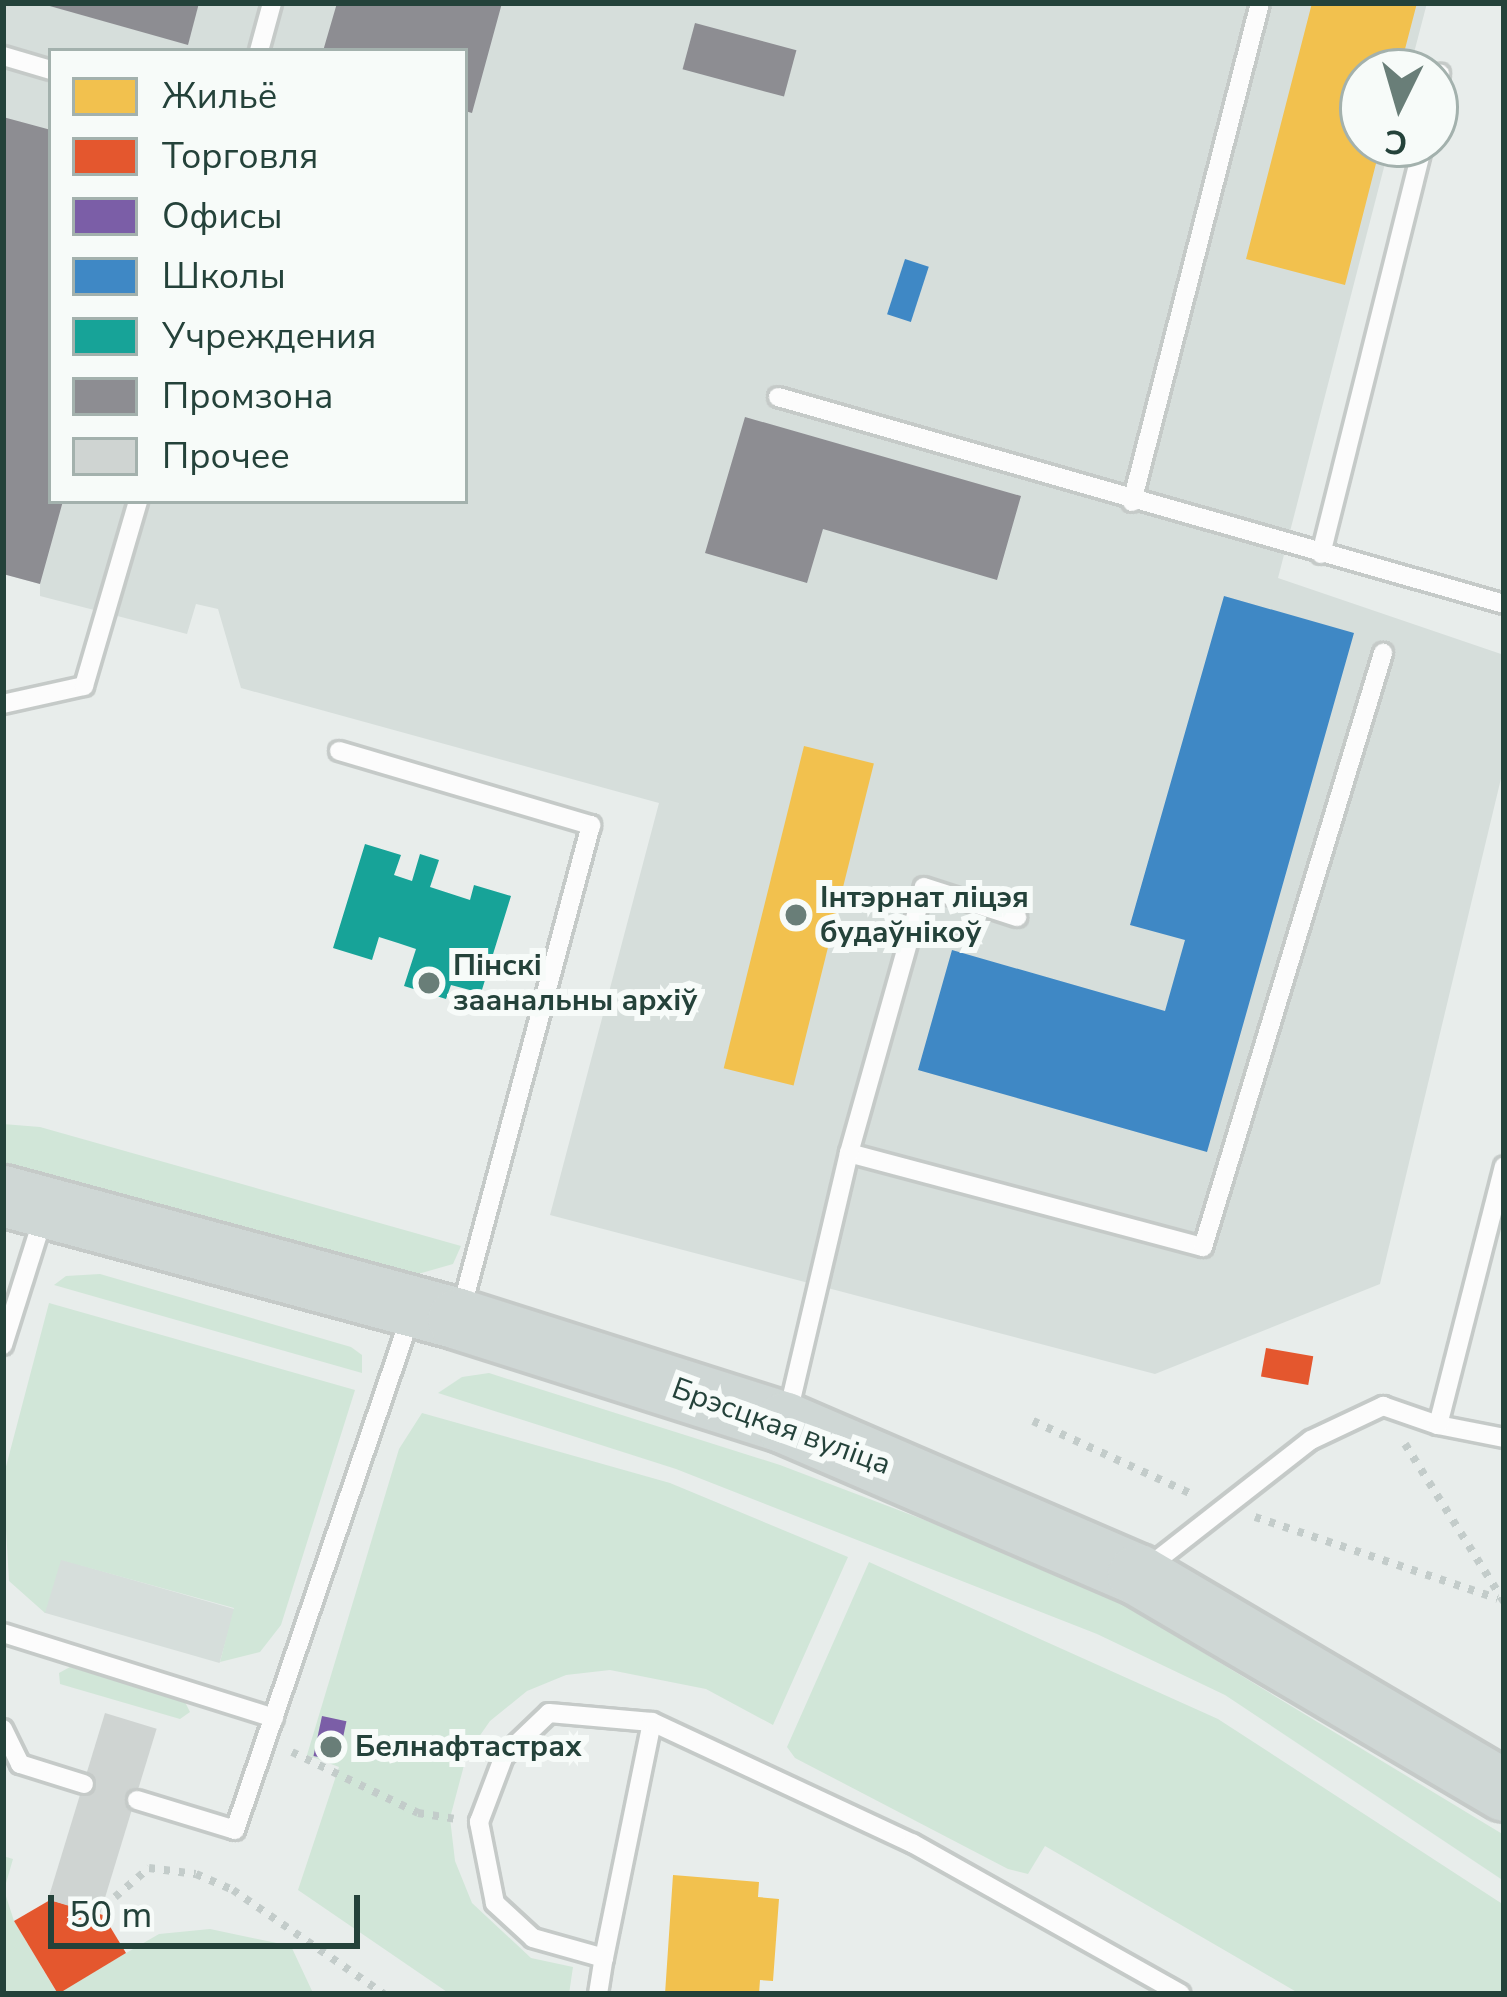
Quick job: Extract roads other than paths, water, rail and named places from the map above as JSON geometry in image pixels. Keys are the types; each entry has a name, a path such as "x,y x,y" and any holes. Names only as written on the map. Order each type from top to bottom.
{"main road":[{"name":"Брэсцкая вуліца","path":"25,1202 436,1313 785,1423 1138,1576 1504,1791"}],"lane":[{"path":"260,48 272,3"},
{"path":"1132,502 1260,3"},
{"path":"3,56 48,69"},
{"path":"1321,554 1417,168"},
{"path":"778,397 1132,502 1504,604"},
{"path":"3,704 84,686 137,504"},
{"path":"849,1153 1203,1247 1383,652"},
{"path":"137,1800 235,1830 274,1718 436,1313 591,825 339,751"},
{"path":"785,1423 849,1153 924,887 1017,917"},
{"path":"1438,1425 1504,1166"},
{"path":"3,1345 25,1202"},
{"path":"1138,1576 1311,1440 1383,1406 1438,1425 1504,1438"},
{"path":"3,1633 274,1718"},
{"path":"604,1958 533,1938 495,1903 479,1822 504,1756 549,1712 652,1722 912,1844 1181,1994"},
{"path":"598,1994 652,1722"},
{"path":"3,1729 20,1764 84,1784"}],"place":[{"name":"Інтэрнат ліцэя будаўнікоў","path":"796,915"},
{"name":"Пінскі заанальны архіў","path":"429,983"},
{"name":"Белнафтастрах","path":"331,1747"}]}
